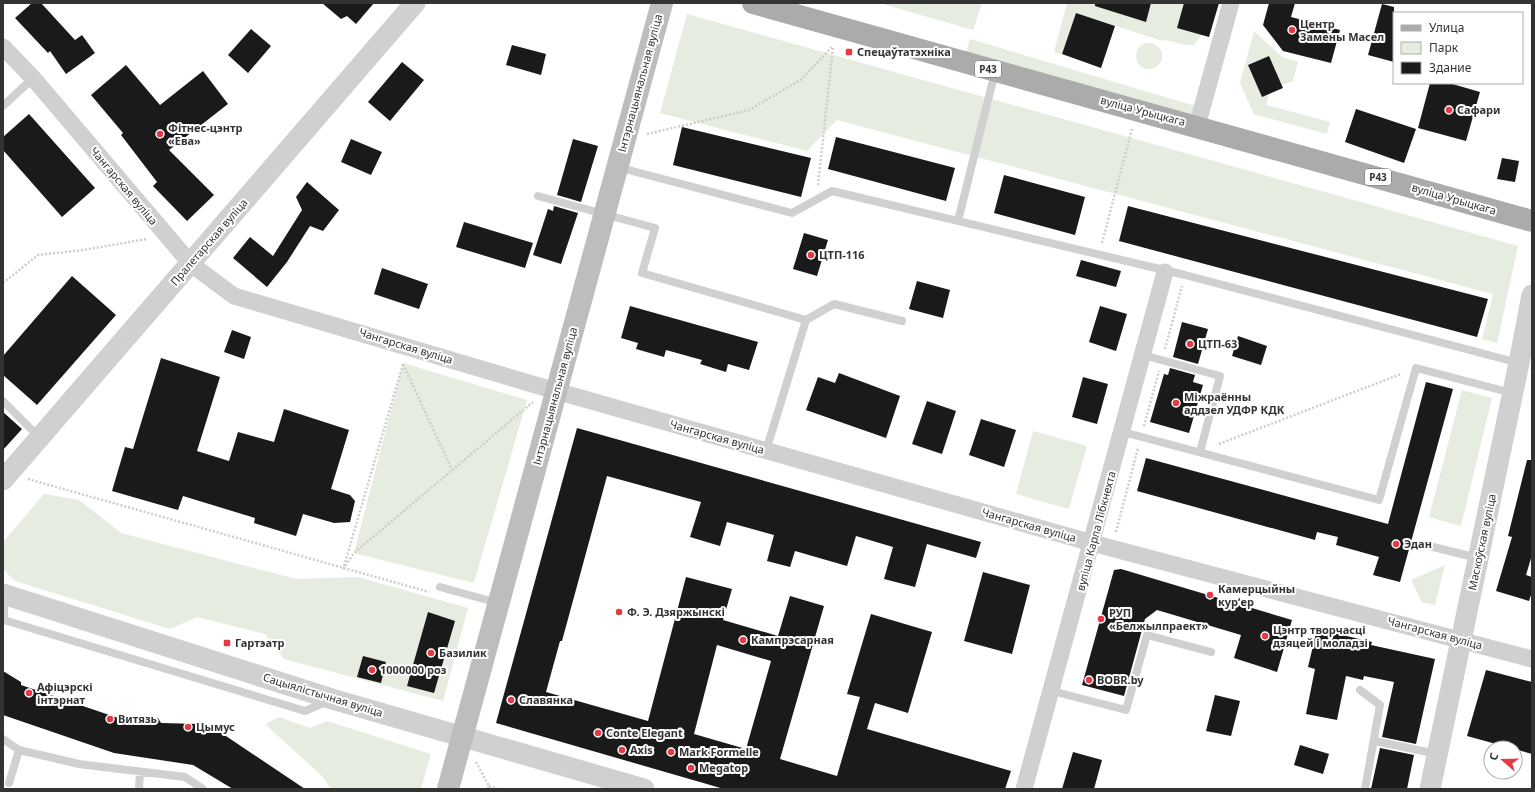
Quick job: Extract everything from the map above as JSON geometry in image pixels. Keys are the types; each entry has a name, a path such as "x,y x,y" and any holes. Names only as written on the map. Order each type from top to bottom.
{"main road":[{"name":"Інтэрнацыянальная вуліца","path":"448,789 499,603 547,394 604,214 662,3"},
{"name":"вуліца Урыцкага","path":"753,3 1532,221"}],"street":[{"name":"Пралетарская вуліца","path":"12,479 40,437 415,3"},
{"path":"1196,126 1231,3"},
{"name":"Чангарская вуліца","path":"3,47 32,78 191,264 234,296 547,394 766,451 1092,543 1532,659"},
{"name":"вуліца Карла Лібкнехта","path":"1024,789 1123,432 1165,272"},
{"name":"Маскоўская вуліца","path":"1432,789 1520,363 1532,295"},
{"name":"Сацыялістычная вуліца","path":"3,594 332,699 644,789"}],"lane":[{"path":"958,221 995,71"},
{"path":"3,106 32,78"},
{"path":"617,167 792,213 832,191 1185,276 1520,363"},
{"path":"538,196 654,228 642,273 806,320"},
{"path":"766,451 806,320 834,304 902,321"},
{"path":"1143,355 1220,376 1200,452"},
{"path":"1123,432 1379,500 1416,368 1513,393"},
{"path":"3,401 40,437"},
{"path":"1425,545 1479,558"},
{"path":"440,587 499,603"},
{"path":"1052,691 1126,710 1147,635 1211,652"},
{"path":"1360,690 1380,705 1375,741 1364,789"},
{"path":"3,739 19,750 79,764 185,777 203,789"},
{"path":"1375,741 1438,755"},
{"path":"9,783 19,750"},
{"path":"139,789 140,772"}],"path":[{"path":"646,134 749,110 802,79 833,46 816,200"},
{"path":"1099,255 1133,128"},
{"path":"3,283 38,254 83,250 166,235"},
{"path":"1115,535 1185,276"},
{"path":"343,569 403,363 452,470"},
{"path":"1200,452 1416,368"},
{"path":"343,569 354,552 452,470 547,394"},
{"path":"12,479 434,594"},
{"path":"476,762 489,788 498,789"}],"green space":[{"path":"879,3 982,3 973,30"},
{"path":"1067,3 1184,3 1201,35 1194,45 1185,45 1159,40 1076,13 1062,54 1054,52"},
{"path":"687,14 1518,246 1497,343 1482,339 1493,294 837,120 807,151 660,113"},
{"path":"1254,31 1282,57 1298,62 1293,81 1282,85 1269,56 1248,65 1262,97 1269,94 1266,105 1330,122 1327,134 1254,114 1240,83"},
{"path":"970,39 1202,108 1197,126 963,62"},
{"path":"1149,43 1158,47 1162,56 1158,65 1149,69 1140,65 1136,56 1140,47"},
{"path":"403,363 527,400 474,583 354,553"},
{"path":"1462,390 1492,398 1461,526 1429,517"},
{"path":"1033,431 1087,446 1069,509 1016,494"},
{"path":"44,494 79,500 121,533 296,579 358,577 468,608 443,701 284,659 265,634 197,617 170,629 15,581 3,569 3,542"},
{"path":"1445,565 1435,605 1422,602 1411,580"},
{"path":"279,717 310,728 327,721 431,754 421,789 331,789 323,777 265,724"}],"building":[{"path":"32,3 41,3 75,40 82,35 95,53 66,74 50,51 48,53 15,18"},
{"path":"322,3 374,3 356,24 347,16 341,19"},
{"path":"1095,3 1151,3 1146,22 1095,6"},
{"path":"1184,3 1219,3 1209,37 1177,28"},
{"path":"1269,3 1295,3 1291,17 1340,30 1331,63 1283,51 1263,25"},
{"path":"1382,4 1394,7 1393,62 1368,55"},
{"path":"1076,13 1115,26 1101,68 1062,54"},
{"path":"251,29 271,46 248,73 228,55"},
{"path":"512,45 546,54 541,75 506,65"},
{"path":"1269,56 1283,88 1262,97 1248,65"},
{"path":"402,62 424,80 390,121 368,102"},
{"path":"126,65 160,105 203,71 228,104 169,150 214,195 187,221 153,186 157,182 121,135 123,133 91,95"},
{"name":"Сафари","path":"1430,84 1452,84 1480,92 1466,141 1418,128"},
{"path":"1356,109 1416,129 1404,163 1345,142"},
{"path":"29,114 95,188 62,217 3,150 3,137"},
{"path":"682,127 811,158 801,197 673,165"},
{"path":"836,137 955,168 946,201 828,169"},
{"path":"351,139 382,152 371,175 341,162"},
{"path":"573,139 598,146 581,202 557,195"},
{"path":"1502,158 1519,161 1515,182 1497,179"},
{"path":"1004,175 1085,197 1075,235 994,213"},
{"path":"307,182 339,210 323,231 310,226 287,262 267,287 233,258 250,237 273,256 302,210 296,197"},
{"path":"554,206 578,213 561,264 533,255 548,209 553,211"},
{"path":"1128,206 1488,299 1477,337 1119,241"},
{"path":"464,222 533,243 525,268 456,247"},
{"name":"ЦТП-116","path":"804,233 828,240 817,276 793,269"},
{"path":"1081,260 1121,271 1116,287 1076,276"},
{"path":"382,268 428,284 419,309 374,294"},
{"path":"72,276 116,315 37,405 3,375 3,356"},
{"path":"917,281 950,290 943,318 909,309"},
{"path":"630,306 758,342 749,370 728,364 726,372 700,364 702,360 666,350 664,357 636,349 638,343 621,338"},
{"path":"1100,306 1127,314 1116,351 1089,342"},
{"name":"ЦТП-63","path":"1182,322 1208,329 1198,364 1173,357"},
{"path":"232,330 251,337 244,359 224,352"},
{"path":"1238,336 1267,346 1261,365 1232,356"},
{"path":"161,358 220,377 197,451 229,461 238,432 274,442 284,409 349,430 331,489 350,495 355,501 350,522 334,523 303,514 296,536 254,523 255,518 183,496 178,510 112,491 125,447 133,449"},
{"name":"Міжраённы аддзел УДФР КДК","path":"1170,368 1195,375 1193,382 1203,385 1189,433 1150,422 1164,374 1168,375"},
{"path":"839,373 900,396 886,438 806,410 818,377 835,383"},
{"path":"1083,377 1108,384 1097,424 1072,417"},
{"path":"1426,382 1453,389 1400,582 1373,575 1379,557 1336,545 1338,537 1317,532 1315,540 1137,491 1146,458 1388,524"},
{"path":"927,401 956,411 942,454 912,444"},
{"path":"3,412 22,429 3,450"},
{"path":"981,419 1016,430 1004,467 969,455"},
{"path":"577,428 981,542 976,558 927,544 915,587 884,579 893,547 856,536 847,566 795,551 790,567 767,561 774,535 727,522 720,546 690,537 701,502 607,476 562,641 560,641 546,692 648,721 686,577 732,589 723,620 778,636 790,596 824,606 780,759 837,776 860,697 847,694 871,614 932,632 908,713 875,703 867,729 1011,771 1005,789 724,789 496,723","holes":["717,645 771,661 746,749 694,734"]},
{"path":"1527,460 1532,460 1532,555 1526,575 1532,577 1532,592 1529,601 1496,591 1512,537 1508,536"},
{"path":"1121,569 1292,620 1277,672 1234,658 1241,635 1157,610 1145,619 1124,696 1082,685 1114,570"},
{"path":"983,572 1030,585 1012,654 964,641"},
{"name":"Базилик","path":"428,612 455,621 434,693 407,686"},
{"path":"1317,629 1372,642 1371,645 1435,659 1416,744 1382,737 1394,682 1364,676 1363,680 1346,676 1337,720 1306,714 1315,669 1308,667"},
{"name":"1000000 роз","path":"363,656 386,662 381,683 357,677"},
{"path":"1486,670 1532,682 1532,754 1523,752 1523,740 1483,740 1467,736"},
{"path":"3,671 21,682 21,685 130,722 133,716 158,718 161,723 200,724 223,734 305,789 233,789 193,765 114,753 3,715"},
{"path":"1215,695 1240,701 1231,736 1206,731"},
{"path":"1300,745 1329,754 1323,774 1294,765"},
{"path":"1380,748 1414,755 1407,789 1371,789"},
{"path":"1073,752 1102,760 1094,789 1062,789"}],"place":[{"name":"Центр Замены Масел","path":"1292,30"},
{"name":"Спецаўтатэхніка","path":"849,52"},
{"name":"Сафари","path":"1449,110"},
{"name":"Фітнес-цэнтр «Ева»","path":"160,134"},
{"name":"ЦТП-116","path":"811,255"},
{"name":"ЦТП-63","path":"1190,344"},
{"name":"Міжраённы аддзел УДФР КДК","path":"1176,403"},
{"name":"Эдан","path":"1396,544"},
{"name":"Камерцыйны курʼер","path":"1210,595"},
{"name":"Ф. Э. Дзяржынскі","path":"619,612"},
{"name":"РУП «Белжылпраект»","path":"1101,619"},
{"name":"Цэнтр творчасці дзяцей і моладзі","path":"1265,636"},
{"name":"Кампрэсарная","path":"743,640"},
{"name":"Гартэатр","path":"227,643"},
{"name":"Базилик","path":"431,653"},
{"name":"1000000 роз","path":"372,670"},
{"name":"BOBR.by","path":"1089,680"},
{"name":"Афіцэрскі інтэрнат","path":"29,693"},
{"name":"Славянка","path":"511,700"},
{"name":"Витязь","path":"110,719"},
{"name":"Цымус","path":"188,727"},
{"name":"Conte Elegant","path":"598,733"},
{"name":"Axis","path":"622,750"},
{"name":"Mark Formelle","path":"671,752"},
{"name":"Megatop","path":"691,768"}]}
